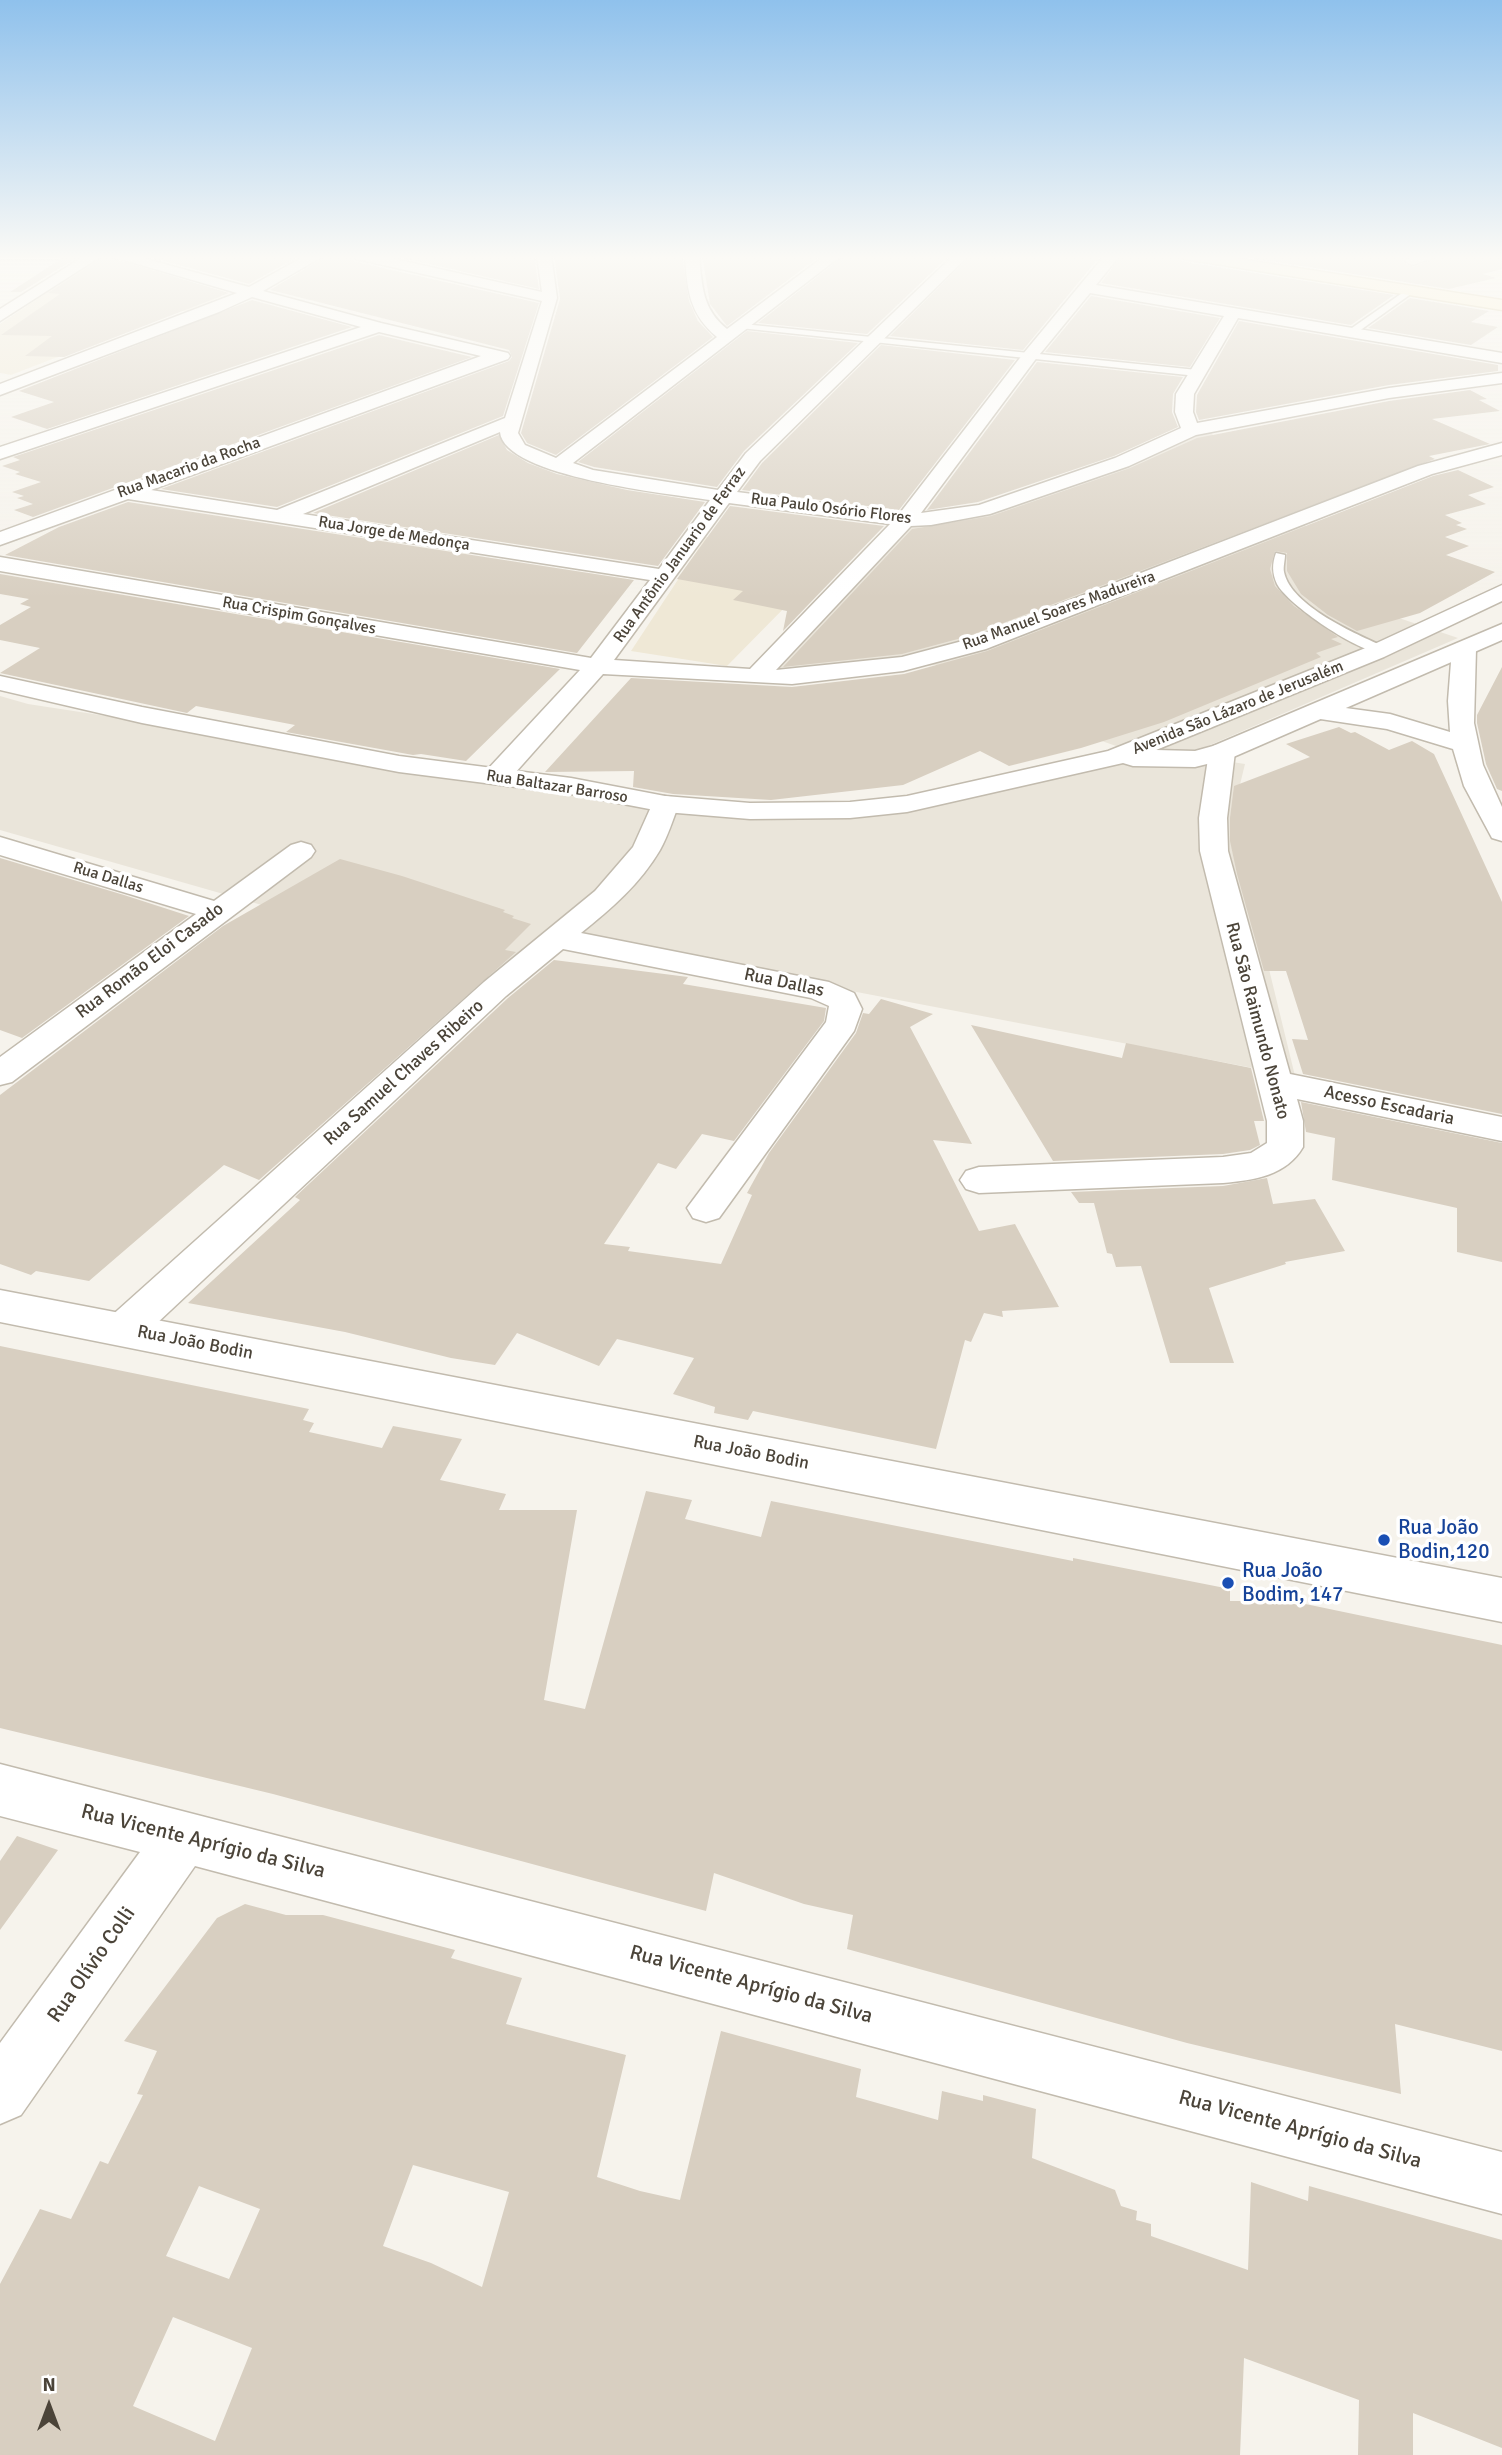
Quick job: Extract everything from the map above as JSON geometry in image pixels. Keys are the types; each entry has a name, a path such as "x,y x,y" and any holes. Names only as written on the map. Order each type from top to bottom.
{"street":[{"path":"0,390 52,370"},
{"path":"0,453 250,370"},
{"name":"Rua Macario da Rocha","path":"0,539 461,370"},
{"path":"280,516 512,421 529,370"},
{"path":"556,466 684,370"},
{"name":"Rua Antônio Januario de Ferraz","path":"497,776 597,666 721,496 753,457 843,370"},
{"path":"756,677 905,520 1019,370"},
{"path":"1191,430 1183,402 1199,370"},
{"name":"Rua Paulo Osório Flores","path":"512,421 510,440 518,449 556,466 590,475 721,496 905,520 942,518 983,510 1122,462 1191,430 1389,393 1502,379"},
{"name":"Rua Manuel Soares Madureira","path":"597,666 756,677 836,673 903,664 978,643 1425,470 1502,449"},
{"name":"Rua Jorge de Medonça","path":"124,492 664,576"},
{"name":"Rua Crispim Gonçalves","path":"0,564 597,666"},
{"name":"Avenida São Lázaro de Jerusalém","path":"1117,757 1381,650 1502,592"},
{"name":"Avenida São Lázaro de Jerusalém","path":"1117,757 1195,758 1222,752 1502,631"},
{"path":"1464,649 1460,690 1463,744 1482,798 1502,832"},
{"name":"Rua Baltazar Barroso","path":"0,683 142,715 444,771 571,786 665,804 750,811 799,811 907,804 1117,757"},
{"path":"1317,712 1390,722 1463,744"},
{"name":"Rua São Raimundo Nonato","path":"979,1180 1223,1170 1257,1166 1275,1158 1285,1147 1285,1121 1213,851 1213,818 1222,752"},
{"name":"Rua Samuel Chaves Ribeiro","path":"124,1329 495,989 606,897 647,848 665,804"},
{"name":"Rua Dallas","path":"0,846 217,911"},
{"name":"Rua Romão Eloi Casado","path":"0,1074 301,850"},
{"name":"Rua Dallas","path":"555,938 818,989 838,996 845,1002 848,1010 842,1024 706,1208"},
{"name":"Acesso Escadaria","path":"1275,1083 1502,1129"},
{"name":"Rua João Bodin","path":"0,1306 1502,1600"},
{"name":"Rua Vicente Aprígio da Silva","path":"0,1790 1502,2183"},
{"name":"Rua Olívio Colli","path":"0,2094 184,1836"}],"lane":[{"path":"1161,370 1197,373"},
{"path":"1280,555 1276,566 1279,576 1300,603 1337,630 1381,650"}],"shaded area":[{"path":"0,370 25,370 11,375 0,373"},
{"path":"1211,432 1238,472 1305,523 1310,562 1337,597 1458,638 1187,755 1245,764 1232,817 1295,1076 575,938 527,981 0,830 0,696 28,704 700,807 896,806 1139,754 1016,711 935,665 796,681 754,679 894,520 949,520 1165,445"},
{"path":"858,533 727,666 631,651 706,537 787,544"}],"building":[{"path":"74,370 225,370 47,429 11,417 54,402 19,391"},
{"path":"275,370 438,370 33,517 14,510 33,504 17,498 24,496 12,492 41,482 15,474 20,472 2,466 20,460 13,457"},
{"path":"486,370 518,370 503,416 277,507 161,489"},
{"path":"539,370 670,370 556,455 527,443 521,433"},
{"path":"697,370 830,370 744,451 717,487 578,462"},
{"path":"856,370 1008,370 899,510 742,490 762,463"},
{"path":"1031,370 1111,370 1183,377 1173,394 1172,412 1178,427 1114,456 978,502 927,510"},
{"path":"1211,370 1498,370 1389,385 1199,420 1196,412 1197,395"},
{"path":"1470,390 1487,399 1479,400 1500,411 1432,419 1490,444 1429,456 1435,459 969,636 902,654 783,667 912,529 991,516 1130,468 1197,438 1389,401"},
{"path":"499,435 507,450 528,463 557,474 627,490 705,502 658,566 313,513"},
{"path":"1458,470 1494,487 1468,495 1486,504 1445,515 1462,523 1456,525 1467,529 1445,537 1469,546 1446,555 1495,572 1420,613 1357,631 1328,615 1301,594 1287,571 1287,553 1275,551 1270,569 1275,586 1294,606 1338,637 1331,639 1342,644 1316,653 1321,657 1164,722 1081,748 1009,766 980,751 903,785 771,800 673,794 633,787 634,771 545,772 631,678 792,687 904,674 987,651 1433,476"},
{"path":"128,502 634,580 577,653 5,555 59,527"},
{"path":"730,506 884,526 783,631 787,611 733,600 743,591 677,579"},
{"path":"0,574 560,669 466,761 413,755 286,732 295,725 196,706 187,713 0,673 40,648 0,640 0,625 31,607 20,604 29,599 0,594"},
{"path":"1502,667 1502,791 1497,789 1486,764 1477,715"},
{"path":"1339,727 1351,733 1355,732 1389,750 1412,741 1434,754 1502,902 1502,1114 1303,1074 1292,1039 1308,1040 1286,971 1264,971 1237,874 1230,841 1230,818 1234,786 1310,757 1286,744"},
{"path":"0,858 189,916 22,1038 0,1030"},
{"path":"340,859 505,910 503,912 514,916 512,918 531,924 505,950 516,952 259,1180 224,1165 89,1281 36,1271 31,1275 0,1264 0,1095 223,926"},
{"path":"554,960 688,977 683,984 826,1008 824,1021 734,1141 702,1134 676,1169 658,1163 604,1244 630,1247 628,1251 721,1264 752,1195 747,1193 769,1153 856,1033 863,1013 869,1014 881,999 933,1014 910,1027 972,1144 933,1140 979,1231 1015,1224 1059,1307 1002,1311 1003,1317 984,1313 971,1342 965,1340 936,1449 753,1411 748,1420 714,1413 715,1407 673,1394 694,1358 617,1339 599,1366 517,1333 495,1365 451,1358 345,1332 188,1303 300,1200 295,1197 508,998"},
{"path":"971,1025 1122,1058 1126,1043 1251,1068 1264,1121 1254,1121 1260,1145 1250,1150 1223,1154 1053,1161"},
{"path":"1301,1102 1502,1143 1502,1262 1457,1252 1457,1208 1332,1180 1335,1138 1306,1132"},
{"path":"1267,1178 1273,1204 1315,1199 1345,1251 1285,1262 1286,1264 1209,1288 1234,1363 1170,1363 1141,1266 1116,1267 1112,1254 1107,1253 1094,1203 1079,1203 1071,1192 1223,1186"},
{"path":"0,1346 309,1409 303,1420 314,1423 309,1432 382,1448 393,1426 462,1439 440,1480 506,1494 499,1510 577,1510 544,1700 585,1709 646,1491 692,1500 685,1519 761,1537 771,1501 1230,1589 1230,1601 1291,1601 1502,1645 1502,2051 1395,2024 1401,2094 1187,2043 847,1949 853,1915 804,1904 714,1873 706,1911 273,1794 0,1728"},
{"path":"17,1836 58,1850 0,1930 0,1861"},
{"path":"245,1904 286,1915 323,1915 455,1950 451,1958 522,1978 506,2024 626,2055 597,2177 640,2191 680,2200 721,2031 861,2069 856,2097 938,2120 942,2091 983,2101 983,2095 1036,2109 1032,2158 1115,2190 1121,2206 1137,2211 1136,2220 1151,2224 1151,2236 1248,2270 1251,2182 1308,2201 1309,2186 1502,2240 1502,2448 1413,2413 1413,2455 1358,2455 1359,2400 1244,2358 1240,2455 0,2455 0,2284 40,2209 71,2219 100,2161 108,2164 143,2095 137,2094 157,2051 124,2041 217,1918","holes":["413,2165 509,2192 482,2287 431,2263 383,2246","199,2186 260,2209 229,2279 166,2256","173,2317 252,2348 215,2441 133,2406"]}],"place":[{"name":"Rua João Bodin,120","path":"1384,1540"},
{"name":"Rua João Bodim, 147","path":"1228,1583"}]}
